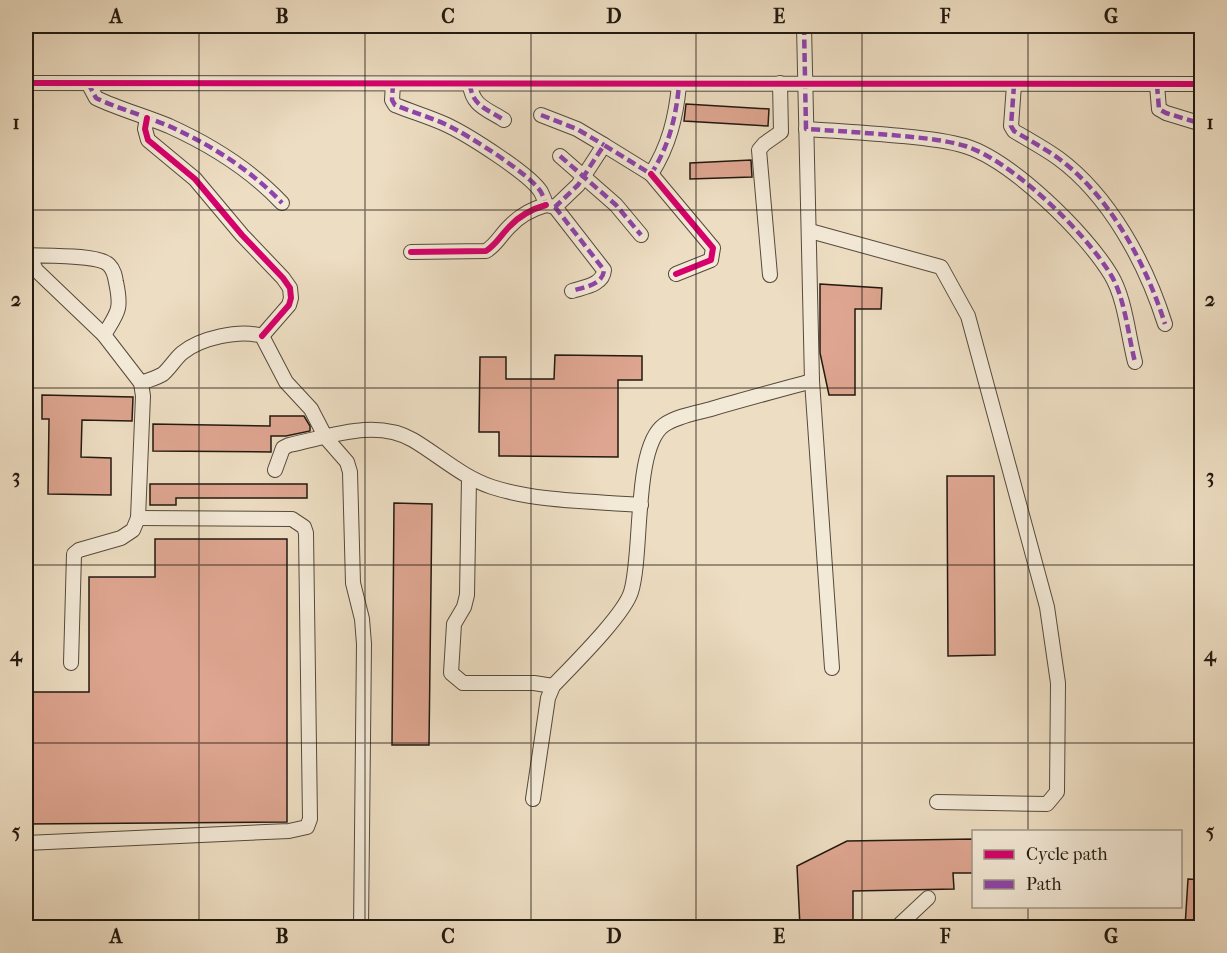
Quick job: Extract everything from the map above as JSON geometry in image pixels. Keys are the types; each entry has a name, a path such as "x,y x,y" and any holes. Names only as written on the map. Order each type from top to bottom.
{"street":[{"path":"804,26 812,381 832,668"},
{"path":"26,83 1202,84"},
{"path":"88,83 96,98 169,126 229,158 266,186 282,203"},
{"path":"770,275 759,150 781,132 780,83"},
{"path":"393,84 392,100 395,105 448,126 508,163 541,192 604,270 604,276 600,281 572,291"},
{"path":"470,84 475,102 504,120"},
{"path":"651,174 674,124 679,85"},
{"path":"1014,85 1011,126 1014,131 1058,158 1081,178 1111,214 1130,242 1146,274 1165,324"},
{"path":"1157,85 1159,109 1202,124"},
{"path":"541,115 577,129 651,174 713,248 711,260 676,273"},
{"path":"147,118 145,129 148,140 195,179 242,236 284,278 290,288 289,305 262,336"},
{"path":"806,129 917,138 965,146 985,154 1011,171 1045,200 1091,248 1110,274 1119,292 1135,362"},
{"path":"411,252 486,251 494,246 508,227 526,213 550,206 578,185 604,145"},
{"path":"560,156 616,205 641,235"},
{"path":"810,231 941,267 968,316 1047,607 1058,683 1057,792 1047,804 937,802"},
{"path":"27,255 97,259 108,263 114,273 119,311 105,335"},
{"path":"27,255 36,270 105,335 141,383 143,396 138,518 133,530 121,538 79,550 74,554 71,663"},
{"path":"141,383 162,374 183,353 194,346 241,333 262,336"},
{"path":"262,336 286,382 311,409 326,438 347,462 350,472 354,583 364,632 361,927"},
{"path":"533,799 548,698 553,686 621,610 631,594 636,574 645,461 653,437 664,425 684,416 812,381"},
{"path":"275,470 283,448 289,444 370,429 385,430 413,440 469,478 494,487 548,498 641,505"},
{"path":"469,478 467,595 464,607 454,624 452,673 463,682 534,683 553,686"},
{"path":"26,843 289,831 307,827 310,819 304,527 292,519 138,518"},
{"path":"896,927 928,898"}],"building":[{"path":"686,104 769,109 768,126 684,121"},
{"path":"751,160 752,177 690,179 690,163"},
{"path":"820,284 882,288 881,309 855,309 855,395 829,395 820,353"},
{"path":"555,355 642,356 642,380 618,380 618,457 499,456 499,432 479,432 480,357 506,357 506,379 554,379"},
{"path":"42,395 133,397 132,421 82,420 81,457 111,458 111,495 48,494 49,419 42,419"},
{"path":"270,416 304,416 310,426 310,431 286,436 271,436 271,452 153,451 153,424 270,426"},
{"path":"947,476 994,476 995,655 948,656"},
{"path":"150,484 307,484 307,498 176,498 176,505 150,505"},
{"path":"394,503 432,504 429,745 392,745"},
{"path":"155,539 287,539 287,822 26,824 26,692 89,692 89,577 155,577"},
{"path":"972,839 972,873 953,873 954,889 853,891 853,927 800,927 797,866 847,841"},
{"path":"1188,879 1202,880 1202,927 1185,927"}],"marked path":[{"path":"804,26 806,129 926,138 950,142 965,146 1004,166 1066,219 1111,275 1123,306 1135,362"},
{"path":"88,83 96,98 169,126 215,150 244,169 282,203"},
{"path":"393,84 392,100 395,105 434,119 469,137 525,175 541,192 546,205 555,207 578,185 604,145 651,174 663,153 671,131 679,85"},
{"path":"470,84 477,102 504,120"},
{"path":"1014,85 1011,126 1014,131 1053,154 1077,174 1110,211 1137,255 1165,324"},
{"path":"1157,85 1159,109 1202,124"},
{"path":"541,115 577,129 604,145"},
{"path":"560,156 616,205 641,235"},
{"path":"555,207 604,270 597,282 572,291"}],"cycle path":[{"path":"26,83 1202,84"},
{"path":"147,118 145,129 148,140 195,179 290,288 289,305 262,336"},
{"path":"651,174 713,248 711,260 676,274"},
{"path":"411,252 486,251 517,219 546,205"}]}
